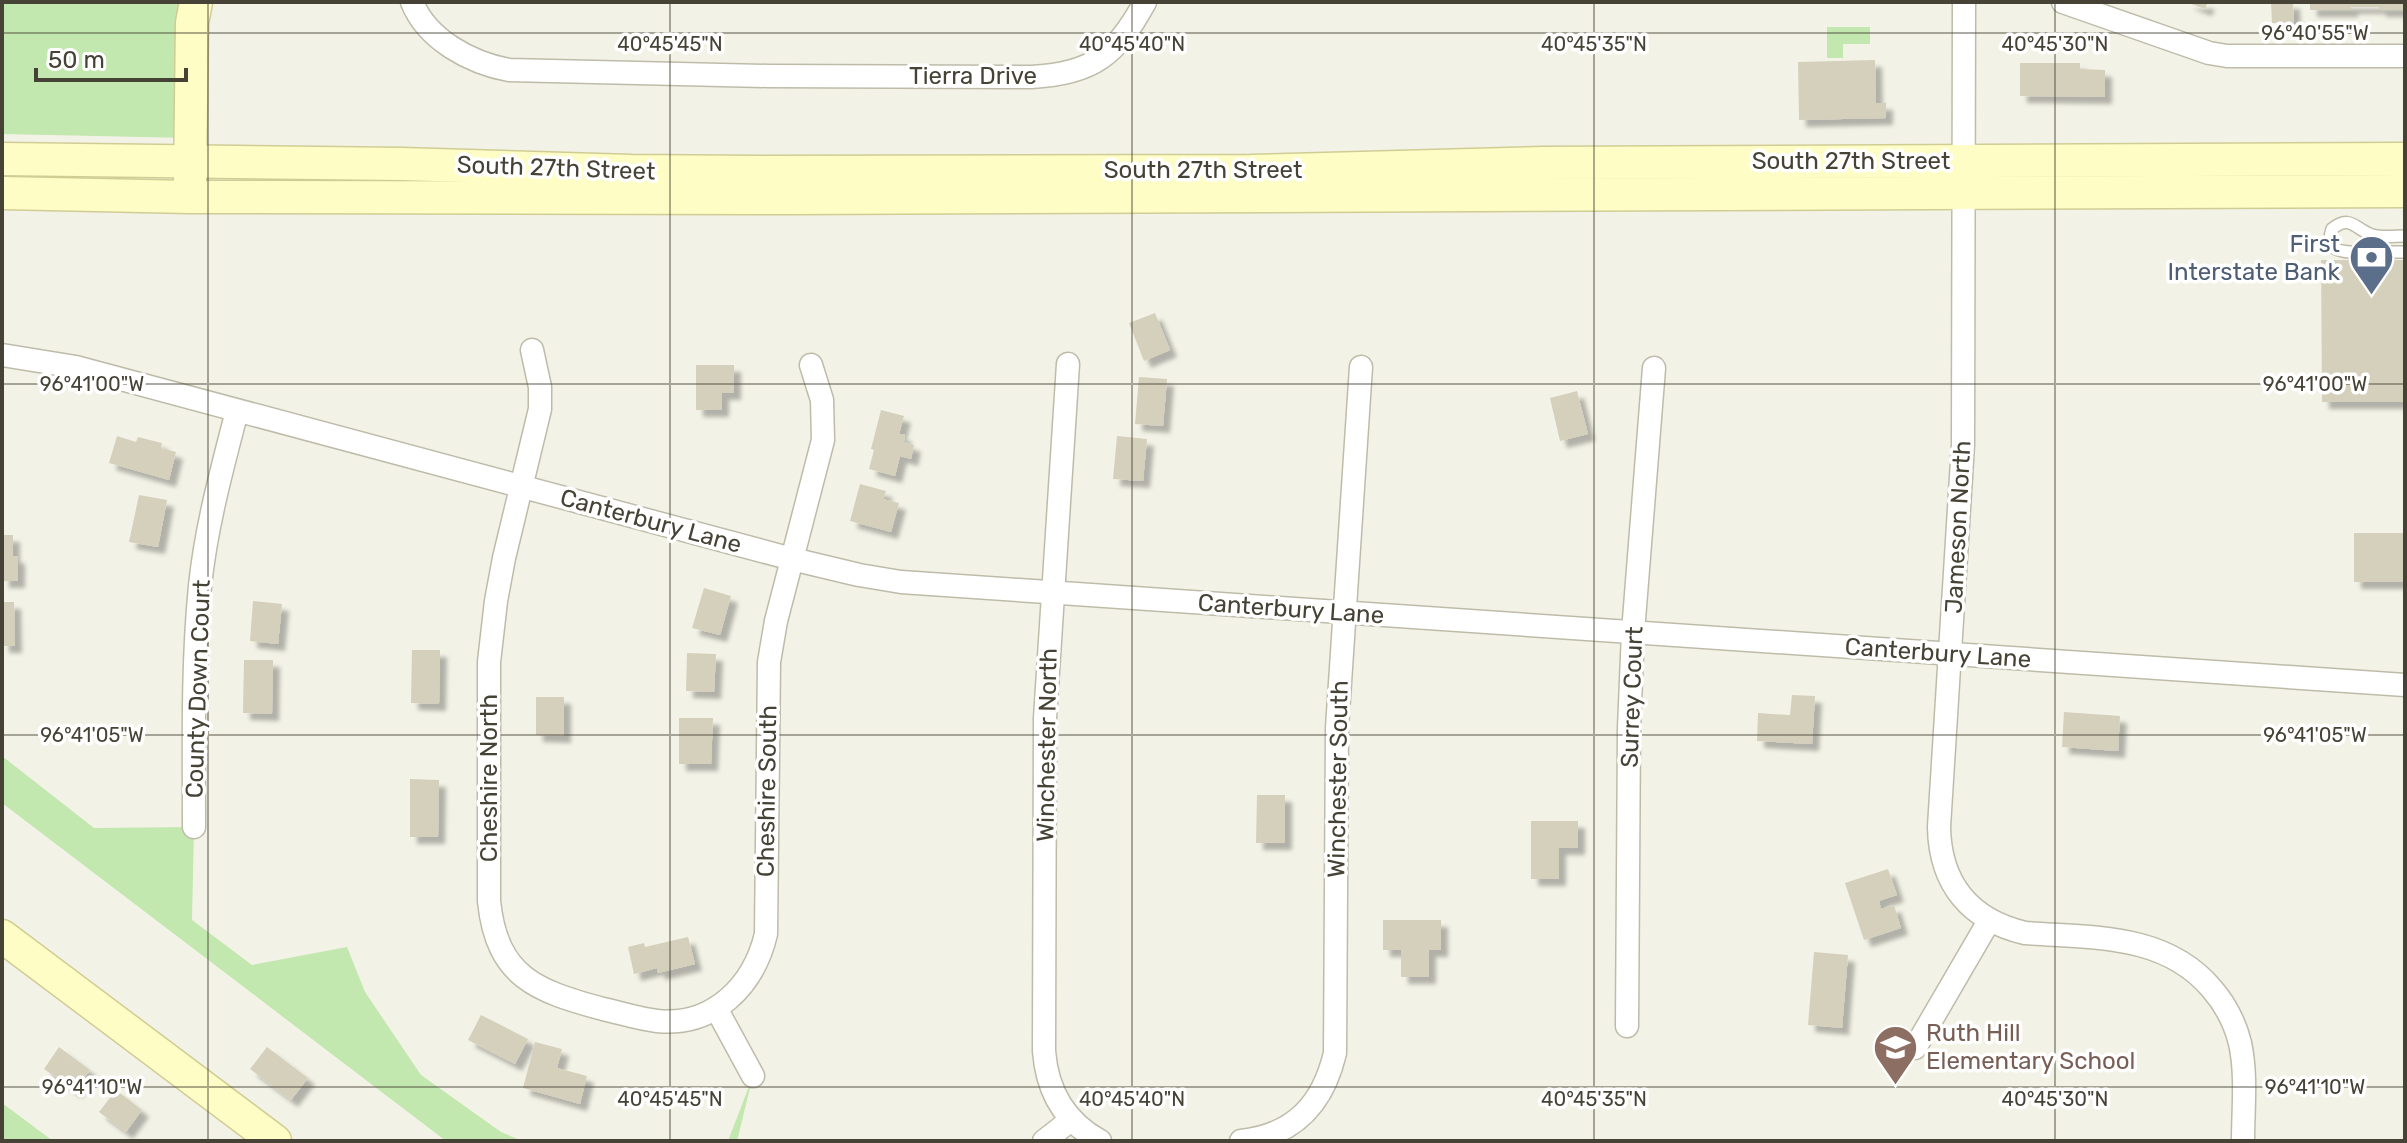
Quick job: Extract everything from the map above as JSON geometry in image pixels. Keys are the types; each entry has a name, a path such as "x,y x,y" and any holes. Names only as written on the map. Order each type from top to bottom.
{"main road":[{"path":"190,197 192,23 196,2"},
{"name":"South 27th Street","path":"2,159 758,172 1250,171 1543,163 2405,191"},
{"name":"South 27th Street","path":"2,193 190,197 1240,197 2405,159"},
{"path":"2,936 275,1141"}],"street":[{"name":"Tierra Drive","path":"412,2 429,28 465,56 509,70 768,76 1061,76 1100,60 1130,29 1145,2"},
{"name":"Jameson North","path":"1964,2 1963,445 1939,843 1944,867 1955,889 1971,908 1989,921 2025,933 2139,943 2185,963 2203,978 2219,997 2240,1041 2244,1065 2243,1141"},
{"path":"2063,2 2209,53 2227,56 2405,56"},
{"name":"Cheshire North","path":"532,350 537,365 540,409 496,601 489,662 491,923 506,958 533,984 550,994 602,1008"},
{"name":"Canterbury Lane","path":"2,355 76,367 201,394 237,411 792,559 901,582 2405,685"},
{"name":"Winchester North","path":"1068,364 1045,718 1044,1051 1050,1086 1058,1103 1071,1120 1100,1141"},
{"name":"Cheshire South","path":"602,1008 659,1022 696,1017 735,995 751,975 761,953 766,934 769,662 776,621 823,440 822,400 811,365"},
{"name":"Winchester South","path":"1241,1141 1273,1134 1293,1124 1309,1109 1329,1077 1335,1053 1337,728 1361,367"},
{"name":"Surrey Court","path":"1627,1026 1629,728 1633,632 1654,368"},
{"name":"County Down Court","path":"194,827 196,648 201,584 211,515 237,411"},
{"path":"1915,1048 1989,921"},
{"path":"716,1008 753,1076"},
{"path":"1044,1141 1071,1120"}],"lane":[{"path":"2350,252 2333,249 2329,239 2332,229 2345,221 2374,236 2405,236"},
{"path":"2374,252 2405,252"}],"green space":[{"path":"2,2 196,2 190,138 2,134"},
{"path":"1827,27 1870,27 1870,44 1843,44 1843,58 1827,58"},
{"path":"2,756 94,828 194,827 192,920 252,965 347,947 365,992 421,1075 501,1132 522,1141 446,1141 2,803"},
{"path":"753,1076 737,1141 728,1141"},
{"path":"2,1103 53,1141 2,1141"}],"building":[{"path":"2186,2 2208,2 2205,9"},
{"path":"2271,2 2293,2 2294,22 2272,23"},
{"path":"2310,2 2405,2 2405,10 2351,7 2351,10 2310,10"},
{"path":"1875,60 1876,103 1886,103 1886,118 1799,120 1798,62"},
{"path":"2020,63 2080,63 2080,69 2105,70 2105,97 2020,96"},
{"path":"2374,244 2374,260 2404,260 2404,402 2322,402 2321,260 2350,260 2350,245"},
{"path":"1155,313 1170,350 1144,361 1129,323"},
{"path":"696,365 734,365 734,393 722,393 722,410 696,410"},
{"path":"1139,377 1167,379 1163,426 1135,424"},
{"path":"1577,391 1588,434 1560,441 1550,398"},
{"path":"881,410 904,416 899,434 905,435 904,442 914,445 911,459 900,456 895,476 869,469"},
{"path":"117,436 136,442 138,437 162,443 161,448 176,452 169,480 109,463"},
{"path":"1117,436 1147,439 1143,481 1113,479"},
{"path":"860,484 886,491 883,499 899,503 891,532 850,521"},
{"path":"139,495 167,500 158,547 129,542"},
{"path":"2354,533 2405,533 2405,582 2354,582"},
{"path":"2,535 13,535 13,556 18,557 18,581 2,581"},
{"path":"704,588 731,596 720,635 692,628"},
{"path":"253,601 282,604 278,644 250,641"},
{"path":"2,602 14,602 15,646 2,646"},
{"path":"412,650 440,650 439,704 411,703"},
{"path":"687,653 716,654 714,692 686,691"},
{"path":"244,660 273,660 272,714 243,713"},
{"path":"1792,695 1815,696 1812,744 1757,741 1758,713 1790,715"},
{"path":"536,697 564,697 564,736 536,735"},
{"path":"2064,712 2120,716 2118,751 2062,747"},
{"path":"679,718 713,718 711,764 679,764"},
{"path":"410,779 439,780 438,837 410,837"},
{"path":"1257,795 1285,795 1285,843 1256,843"},
{"path":"1531,821 1578,821 1578,848 1559,848 1559,879 1531,879"},
{"path":"1888,869 1897,895 1879,901 1881,909 1894,905 1901,928 1864,940 1845,883"},
{"path":"1383,920 1441,920 1441,950 1429,950 1429,977 1401,977 1401,950 1383,950"},
{"path":"688,937 695,964 658,973 657,968 634,974 628,947 644,943 645,947"},
{"path":"1814,952 1848,955 1842,1028 1808,1025"},
{"path":"481,1015 528,1039 515,1064 468,1040"},
{"path":"535,1042 562,1049 557,1068 587,1076 580,1104 523,1088"},
{"path":"59,1047 90,1070 75,1091 44,1069"},
{"path":"267,1047 308,1078 291,1100 250,1069"},
{"path":"116,1090 142,1110 126,1132 99,1112"}],"place":[{"name":"First Interstate Bank","path":"2371,297"},
{"name":"Ruth Hill Elementary School","path":"1895,1086"}]}
